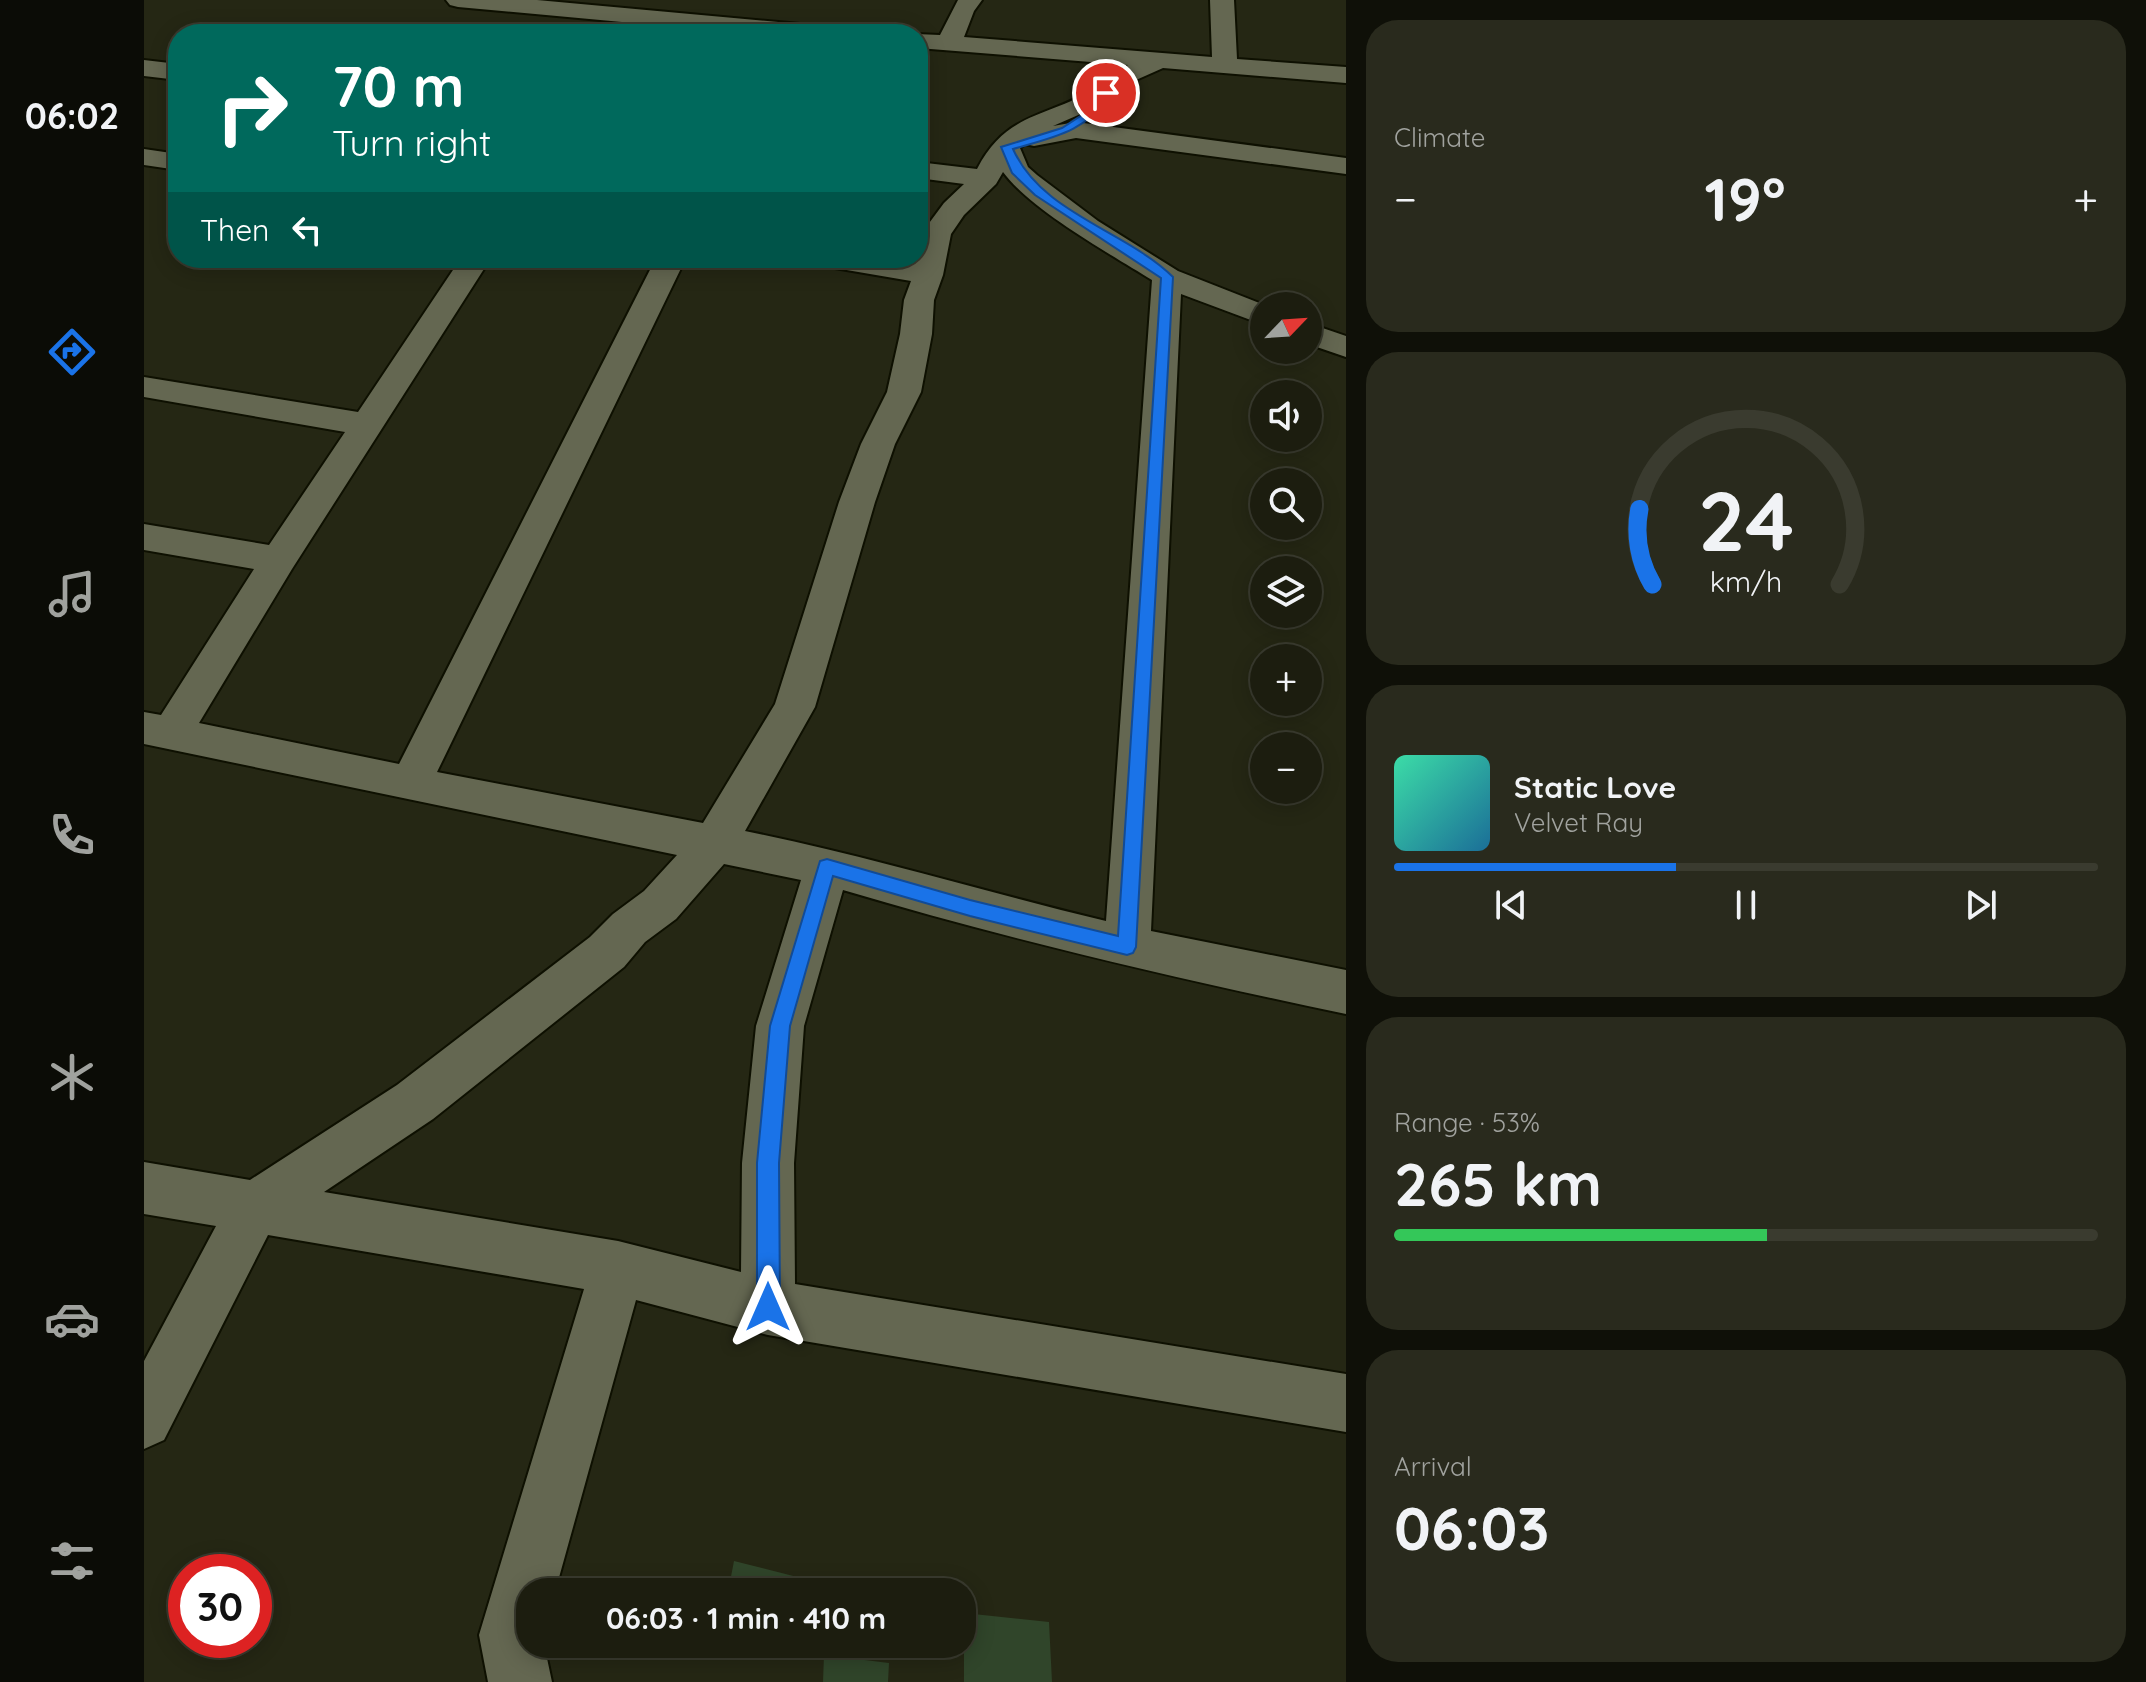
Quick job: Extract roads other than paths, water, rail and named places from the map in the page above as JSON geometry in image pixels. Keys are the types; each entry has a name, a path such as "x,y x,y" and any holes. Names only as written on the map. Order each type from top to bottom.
{"street":[{"path":"949,44 962,10 970,0"},
{"path":"1222,0 1225,65"},
{"path":"450,6 696,24"},
{"path":"928,42 1346,75"},
{"path":"144,1420 254,1208 415,1102 607,952 629,928 660,905 715,843 795,707 857,502 878,444 904,392 916,334 919,300 928,275 936,234 954,209 986,178 1004,148 1038,123 1106,93 1127,75 1160,60"},
{"path":"144,68 168,71"},
{"path":"1004,148 1066,130 1095,111 1106,93"},
{"path":"1066,130 1346,166"},
{"path":"1004,148 1016,170 1039,193 1167,277 1250,310"},
{"path":"144,157 168,161"},
{"path":"928,171 986,178"},
{"path":"469,268 279,560 158,731 827,866 970,908 1127,947 1346,992"},
{"path":"410,784 666,268"},
{"path":"887,268 928,275"},
{"path":"1127,947 1167,277"},
{"path":"1322,338 1346,347"},
{"path":"144,387 367,425"},
{"path":"144,537 279,560"},
{"path":"768,1307 768,1163 780,1026 827,866"},
{"path":"144,1188 618,1268 768,1307 1346,1403"},
{"path":"519,1682 511,1635 618,1268"}]}
